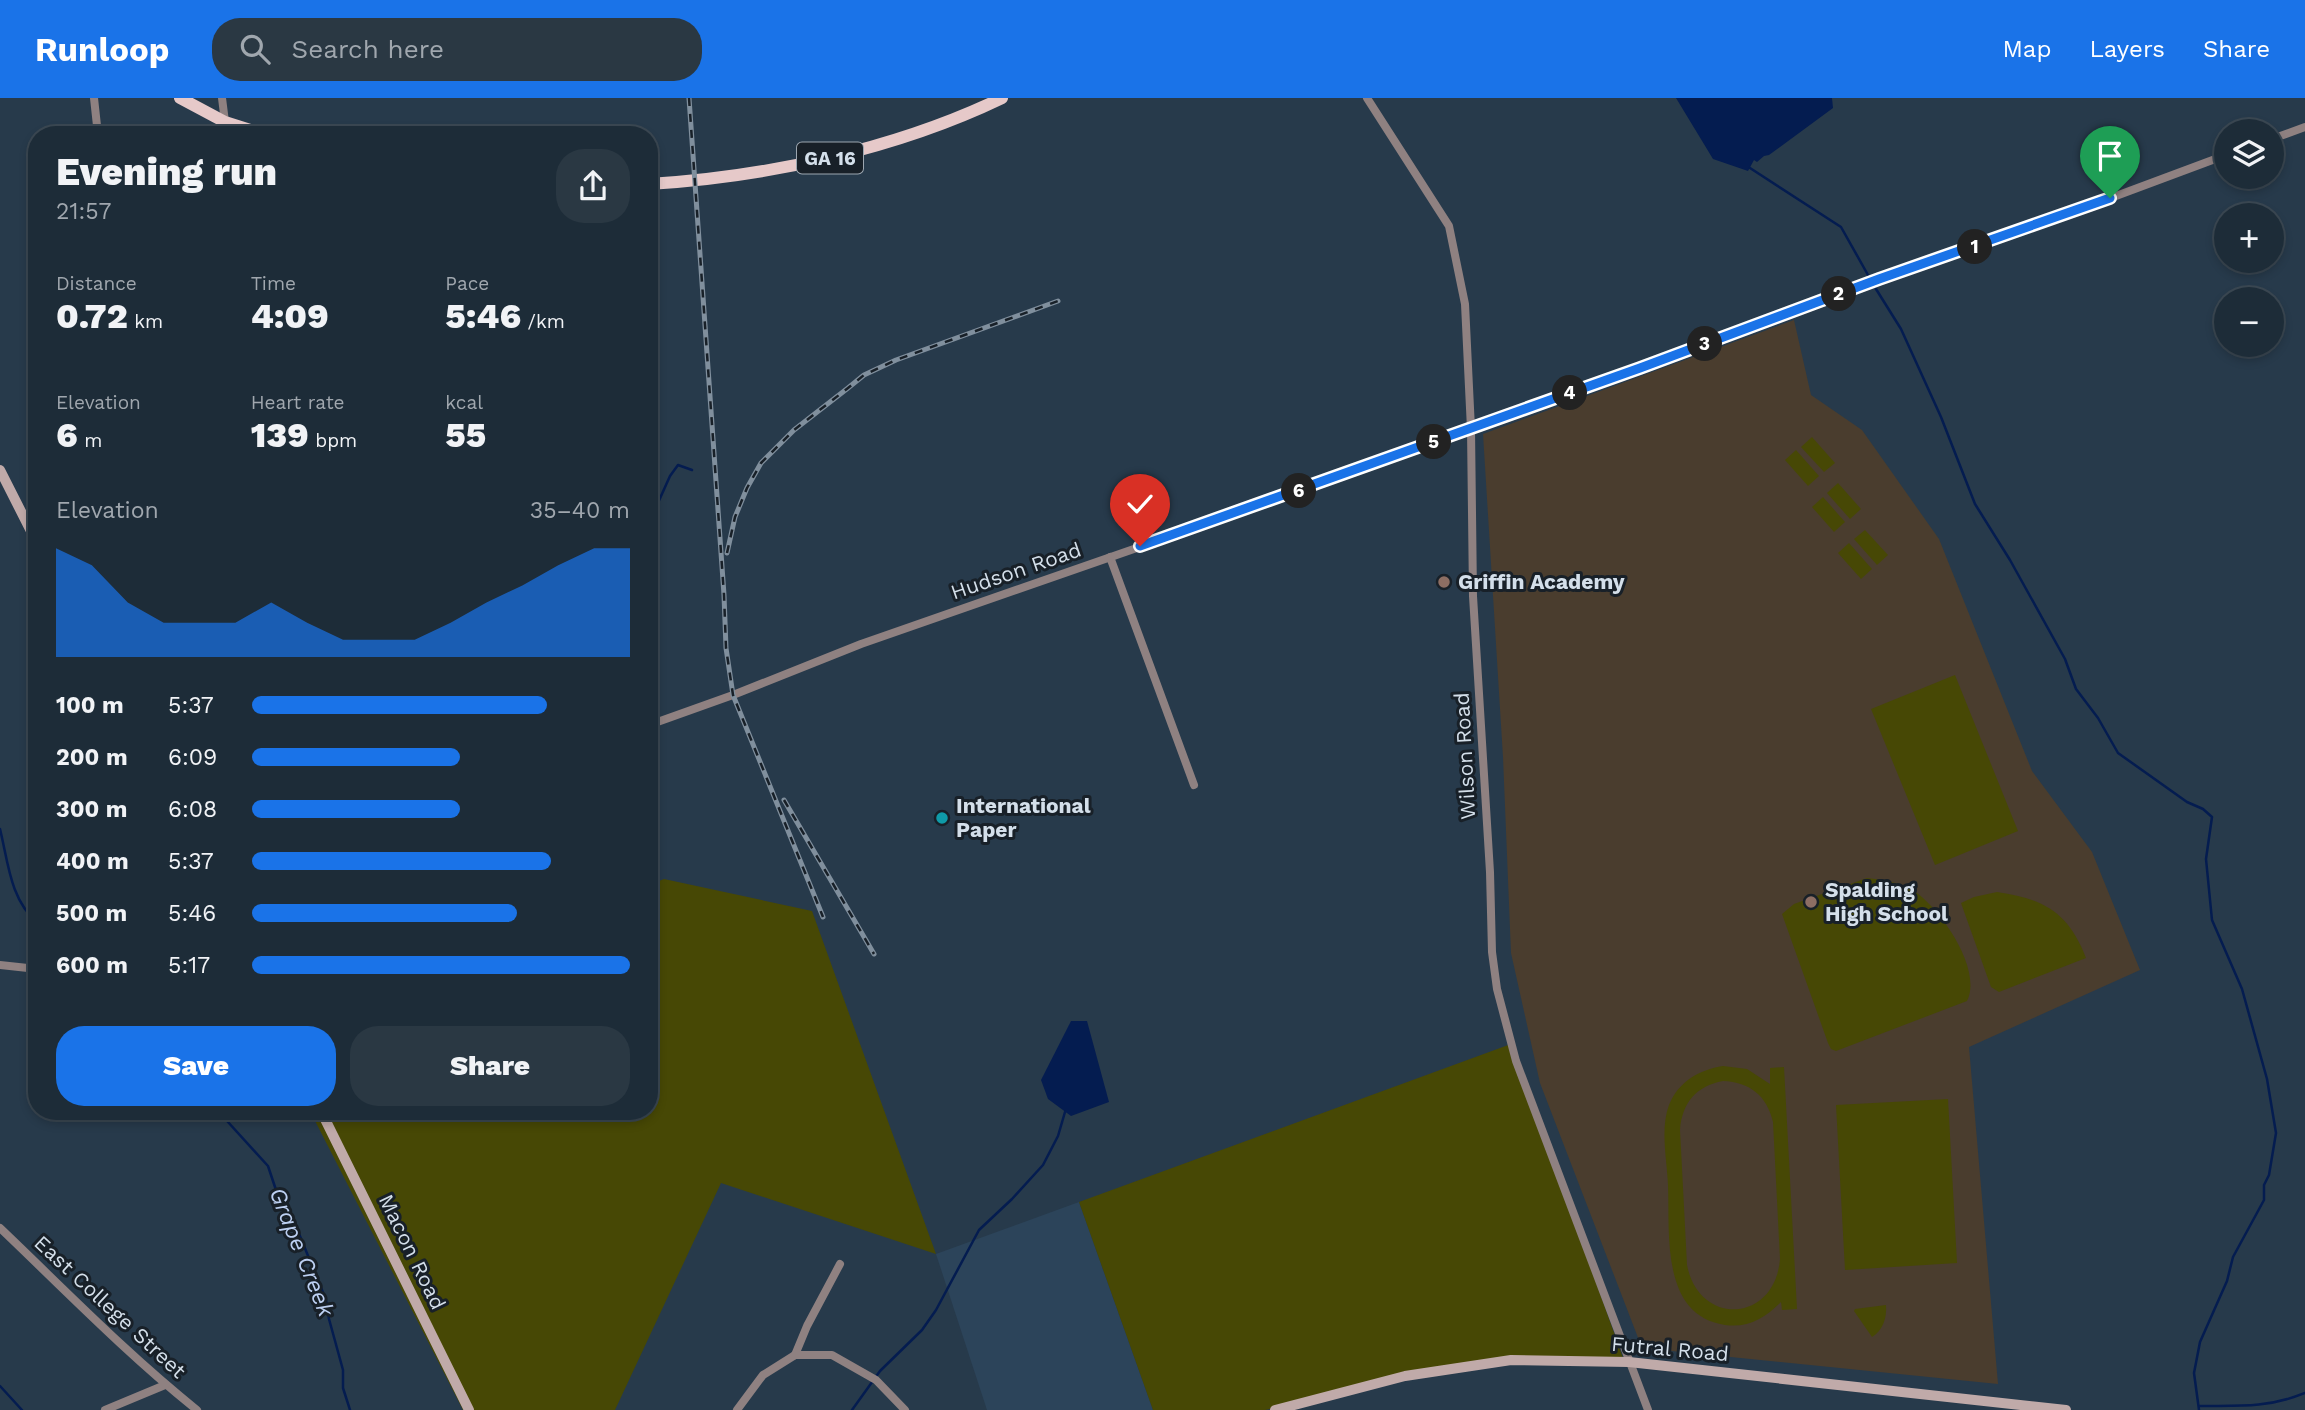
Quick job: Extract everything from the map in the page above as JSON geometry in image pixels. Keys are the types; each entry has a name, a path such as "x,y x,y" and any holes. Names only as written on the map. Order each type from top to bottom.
{"main road":[{"path":"180,98 222,126"},
{"name":"GA 16","path":"658,183 695,181 826,159 960,118 1002,98"}],"street":[{"path":"94,98 98,126"},
{"path":"222,98 225,126"},
{"name":"Wilson Road","path":"1367,98 1448,226 1465,303 1471,429 1473,596 1490,872 1492,952 1497,989 1516,1061 1648,1410"},
{"path":"2284,135 2305,127"},
{"name":"Hudson Road","path":"658,722 733,695 861,643 1471,429 2214,159"},
{"path":"0,470 28,525"},
{"path":"1110,557 1194,785"},
{"path":"0,965 28,968"},
{"name":"Macon Road","path":"325,1120 469,1410"},
{"name":"East College Street","path":"0,1228 95,1320 197,1410"},
{"path":"794,1355 840,1264"},
{"path":"737,1410 763,1375 794,1355 832,1354 876,1380 905,1410"},
{"name":"Futral Road","path":"1275,1410 1405,1376 1511,1360 1629,1362 2066,1410"},
{"path":"105,1410 166,1385"}],"shaded area":[{"name":"Spalding High School","path":"1794,320 1811,395 1862,430 1939,539 2032,771 2092,852 2140,970 1969,1047 1998,1384 1642,1348 1540,1083 1511,953 1503,757 1483,434"},
{"path":"1812,437 1835,463 1824,472 1801,447"},
{"path":"1796,450 1819,476 1808,486 1785,460"},
{"path":"1838,483 1861,509 1850,519 1827,493"},
{"path":"1823,497 1845,522 1834,532 1812,507"},
{"path":"1865,530 1888,555 1877,565 1854,539"},
{"path":"1849,543 1872,569 1861,579 1838,553"},
{"path":"1955,675 2018,831 1935,865 1871,709"},
{"path":"1867,878 1909,888 1936,911 1964,957 1970,988 1967,1001 1836,1051 1831,1049 1828,1043 1782,914 1794,904"},
{"path":"664,879 812,911 936,1254 721,1183 615,1410 463,1410 315,1120 658,1120 658,881"},
{"path":"1997,892 2028,899 2052,910 2071,929 2086,958 1999,992 1991,987 1961,903"},
{"path":"1511,1044 1623,1358 1500,1358 1265,1410 1153,1410 1079,1202"},
{"path":"1723,1066 1747,1069 1770,1084 1770,1068 1784,1067 1797,1309 1782,1310 1781,1302 1763,1317 1734,1326 1704,1318 1689,1306 1679,1289 1670,1248 1664,1134 1666,1114 1673,1097 1684,1083","holes":["1733,1082 1756,1092 1766,1105 1773,1122 1780,1259 1775,1280 1765,1296 1752,1305 1736,1309 1720,1307 1706,1299 1694,1285 1687,1265 1680,1130 1681,1120 1692,1097 1713,1083"]},
{"path":"1948,1099 1957,1263 1845,1270 1836,1105"},
{"path":"1079,1202 1153,1410 987,1410 936,1254"},
{"path":"1886,1305 1884,1323 1872,1337 1854,1311"}],"water":[{"path":"1676,98 1832,98 1833,108 1769,155 1757,162 1754,160 1748,171 1713,159"},
{"path":"1071,1021 1087,1021 1109,1102 1071,1116 1048,1099 1041,1080"}],"waterway":[{"path":"1750,168 1841,227 1868,275"},
{"path":"1876,289 1901,329 1941,417 1975,504 2010,560 2065,659 2076,689 2098,718 2118,753 2212,817 2206,859 2212,920 2242,989 2267,1079 2276,1133 2269,1175 2264,1185 2264,1200 2233,1257 2227,1281 2200,1342 2194,1373 2199,1410"},
{"path":"658,503 678,465 692,470"},
{"name":"Grape Creek","path":"0,829 8,867 21,903 28,913"},
{"path":"852,1410 880,1371 922,1330 936,1310 979,1230 1043,1165 1058,1136 1065,1112"},
{"name":"Grape Creek","path":"226,1120 268,1166 279,1199 291,1214 326,1300 343,1370 343,1388 350,1410"},
{"path":"0,1386 22,1410"},
{"path":"2200,1406 2266,1404 2305,1393"}],"railway":[{"path":"689,98 726,648 733,695 823,917"},
{"path":"727,553 735,517 761,463 794,430 864,375 896,360 1058,301"},
{"path":"784,800 874,954"}],"place":[{"name":"Griffin Academy","path":"1444,582"},
{"name":"International Paper","path":"942,818"},
{"name":"Spalding High School","path":"1811,902"}],"route":[{"path":"1140,546 1289,495 1879,279 2110,198"}]}
